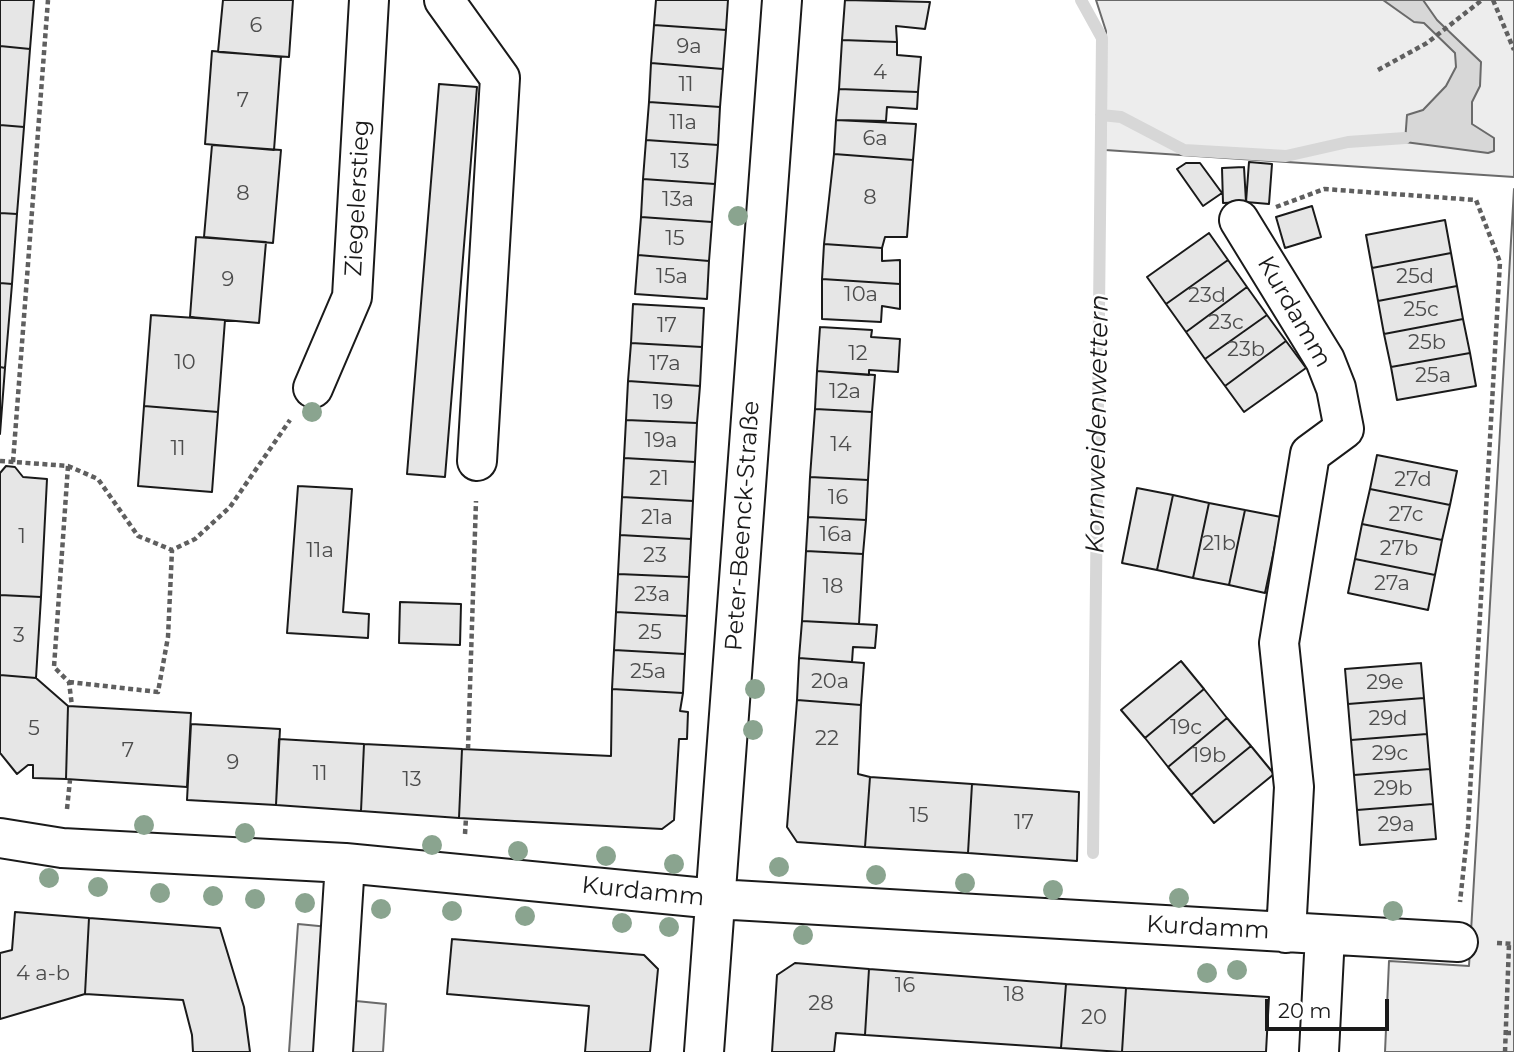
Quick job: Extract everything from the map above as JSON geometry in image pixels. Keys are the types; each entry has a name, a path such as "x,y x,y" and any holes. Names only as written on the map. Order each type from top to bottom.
{"street":[{"name":"Ziegelerstieg","path":"313,388 352,297 369,0"},
{"path":"444,0 500,78 477,461"},
{"name":"Peter-Beenck-Straße","path":"704,1052 782,0"},
{"name":"Kurdamm","path":"1239,220 1325,360 1336,388 1344,429 1310,454 1279,643 1294,787 1286,933"},
{"name":"Kurdamm","path":"0,838 62,848 345,863 716,899 1458,942"},
{"path":"333,1052 345,863"},
{"path":"1319,1052 1325,935"}],"path":[{"path":"13,462 48,0"},
{"path":"1378,70 1427,43 1482,0"},
{"path":"1493,0 1514,50"},
{"path":"1239,220 1324,189 1476,200 1500,262 1468,827 1458,942"},
{"path":"0,461 68,466 98,479 138,536 172,550 195,539 230,507 313,388"},
{"path":"468,749 477,461"},
{"path":"68,466 54,667 69,682 72,706"},
{"path":"69,682 158,692 168,637 172,550"},
{"path":"1505,1052 1509,944"},
{"path":"1506,1033 1514,1033"}],"shaded area":[{"path":"1096,0 1514,0 1514,177 1105,150 1106,31"},
{"path":"1383,0 1423,0 1437,20 1481,62 1480,86 1472,102 1472,124 1494,138 1494,151 1488,153 1405,142 1407,115 1423,110 1446,86 1456,67 1455,53 1424,23 1414,22"},
{"path":"1514,189 1514,1052 1385,1052 1389,961 1469,966"},
{"path":"298,924 360,930 356,1001 386,1004 383,1052 289,1052"}],"building":[{"path":"0,0 34,0 30,49 0,46"},
{"path":"223,0 293,0 289,57 218,52"},
{"path":"656,0 728,0 726,30 654,25"},
{"path":"845,0 930,2 925,29 896,26 897,42 842,40"},
{"path":"654,25 726,30 723,69 651,63"},
{"path":"842,40 897,42 897,55 921,57 918,92 839,89"},
{"path":"0,46 30,49 24,127 0,125"},
{"path":"212,51 281,57 274,150 205,144"},
{"path":"651,63 723,69 720,107 649,102"},
{"path":"439,84 477,87 445,477 407,474"},
{"path":"839,89 918,92 917,109 887,107 886,121 836,120"},
{"path":"649,102 720,107 718,145 646,140"},
{"path":"836,120 916,124 913,160 834,154"},
{"path":"0,125 24,127 17,214 0,213"},
{"path":"646,140 718,145 715,184 643,179"},
{"path":"212,145 281,150 273,243 204,237"},
{"path":"834,154 913,160 907,237 885,237 882,248 824,244"},
{"path":"1249,162 1272,164 1269,204 1246,202"},
{"path":"1186,163 1200,163 1222,193 1203,206 1177,169"},
{"path":"1244,167 1246,202 1223,203 1222,168"},
{"path":"643,179 715,184 712,222 641,217"},
{"path":"1312,206 1321,237 1285,248 1276,217"},
{"path":"0,213 17,214 12,284 0,283"},
{"path":"641,217 712,222 709,261 638,255"},
{"path":"1445,220 1451,253 1372,268 1366,235"},
{"path":"1209,233 1228,260 1166,304 1147,277"},
{"path":"196,237 266,242 259,323 190,317"},
{"path":"824,244 882,248 882,261 900,260 900,284 822,279"},
{"path":"1451,253 1457,286 1378,301 1372,268"},
{"path":"638,255 709,261 707,299 635,294"},
{"path":"1228,260 1247,287 1186,332 1166,304"},
{"path":"822,279 900,284 900,309 882,306 881,322 822,319"},
{"path":"0,283 12,284 5,368 0,367"},
{"path":"1457,286 1463,319 1384,334 1378,301"},
{"path":"1247,287 1267,315 1205,359 1186,332"},
{"path":"633,304 704,308 702,347 631,343"},
{"path":"151,315 225,320 218,412 144,406"},
{"path":"1267,315 1286,341 1225,386 1205,359"},
{"path":"1463,319 1470,353 1391,367 1384,334"},
{"path":"820,327 872,330 871,337 900,339 898,372 869,370 869,375 817,371"},
{"path":"1286,341 1306,368 1244,412 1225,386"},
{"path":"631,343 702,347 700,386 628,381"},
{"path":"1470,353 1476,386 1397,400 1391,367"},
{"path":"0,367 5,368 0,434"},
{"path":"817,371 875,375 872,412 815,409"},
{"path":"628,381 700,386 697,423 626,420"},
{"path":"144,406 218,412 212,492 138,486"},
{"path":"815,409 872,412 868,480 810,477"},
{"path":"626,420 697,423 695,462 624,458"},
{"path":"1377,455 1457,471 1450,505 1370,489"},
{"path":"624,458 695,462 693,501 622,497"},
{"path":"6,466 15,467 23,477 47,479 41,597 0,595 0,473"},
{"path":"810,477 868,480 866,520 808,517"},
{"path":"298,486 352,489 343,612 369,614 368,638 287,633"},
{"path":"1137,488 1173,495 1157,570 1122,563"},
{"path":"1370,489 1450,505 1442,540 1362,524"},
{"path":"1173,495 1209,503 1193,578 1157,570"},
{"path":"622,497 693,501 691,539 620,535"},
{"path":"1209,503 1245,510 1229,585 1193,578"},
{"path":"1245,510 1281,517 1265,593 1229,585"},
{"path":"808,517 866,520 863,554 806,551"},
{"path":"1362,524 1442,540 1435,575 1355,559"},
{"path":"620,535 691,539 689,577 618,574"},
{"path":"806,551 863,554 859,624 802,621"},
{"path":"1355,559 1435,575 1428,610 1348,593"},
{"path":"618,574 689,577 687,616 616,612"},
{"path":"0,595 41,597 36,678 0,675"},
{"path":"400,602 461,604 460,645 399,643"},
{"path":"616,612 687,616 685,654 614,650"},
{"path":"802,621 877,625 875,648 853,647 852,662 799,658"},
{"path":"614,650 685,654 683,693 612,689"},
{"path":"799,658 864,663 861,705 797,700"},
{"path":"1181,661 1204,689 1145,738 1121,710"},
{"path":"1421,663 1424,698 1348,704 1345,669"},
{"path":"0,675 36,678 68,706 66,779 33,778 33,765 28,765 17,774 0,753"},
{"path":"612,689 683,693 680,711 688,712 687,739 679,739 674,820 662,829 459,818 462,749 611,756"},
{"path":"1204,689 1227,718 1168,767 1145,738"},
{"path":"1424,698 1427,734 1351,740 1348,704"},
{"path":"797,700 861,705 858,774 870,777 865,847 797,842 787,827"},
{"path":"68,706 191,713 187,787 66,779"},
{"path":"1227,718 1251,746 1191,795 1168,767"},
{"path":"191,724 280,729 276,805 187,800"},
{"path":"1427,734 1430,769 1354,775 1351,740"},
{"path":"279,739 364,744 361,811 276,805"},
{"path":"364,744 462,749 459,818 361,811"},
{"path":"1251,746 1274,774 1214,823 1191,795"},
{"path":"1430,769 1433,804 1357,810 1354,775"},
{"path":"870,777 972,784 968,853 865,847"},
{"path":"972,784 1079,792 1077,861 968,853"},
{"path":"1433,804 1436,839 1360,845 1357,810"},
{"path":"15,912 89,918 85,994 0,1019 0,953 12,950"},
{"path":"89,918 220,928 244,1007 250,1052 193,1052 192,1035 183,1000 85,994"},
{"path":"452,939 644,955 658,969 650,1052 585,1052 589,1006 447,994"},
{"path":"795,963 869,969 865,1035 836,1033 834,1052 772,1052 777,975"},
{"path":"869,969 1066,984 1061,1048 865,1035"},
{"path":"1066,984 1126,988 1122,1052 1061,1048"},
{"path":"1126,988 1269,997 1266,1052 1122,1052"}],"waterway":[{"name":"Kornweidenwettern","path":"1081,0 1102,38 1093,853"},
{"path":"1101,115 1121,117 1184,150 1286,156 1348,142 1405,138"}]}
